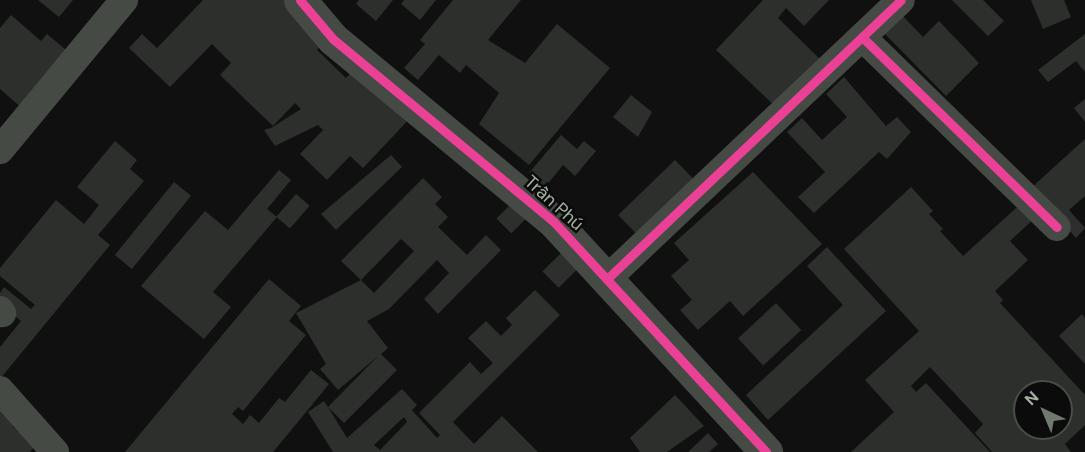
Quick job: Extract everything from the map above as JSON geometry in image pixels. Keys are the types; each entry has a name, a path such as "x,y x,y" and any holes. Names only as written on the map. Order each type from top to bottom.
{"street":[{"path":"0,150 124,0"},
{"name":"Trần Phú","path":"300,0 333,39 554,222 609,278 766,452"},
{"path":"609,278 901,0"},
{"path":"862,37 1057,227"},
{"path":"0,390 55,452"}],"building":[{"path":"38,0 73,0 59,17"},
{"path":"203,0 288,0 325,41 317,50 346,78 358,65 414,114 363,168 350,156 327,180 300,154 323,130 318,125 275,146 264,130 271,128 301,109 295,103 273,126 220,75 231,63 212,44 170,87 129,48 142,34 157,48"},
{"path":"359,0 393,0 376,21 356,4"},
{"path":"404,0 436,0 420,20 401,4"},
{"path":"453,0 521,0 488,40 525,63 557,24 610,68 529,165 479,124 499,93 466,65 460,73 439,55 418,80 404,68 425,44 420,40"},
{"path":"763,0 829,0 804,26 786,8 778,18 828,67 780,111 716,50"},
{"path":"952,0 983,0 1004,21 988,36"},
{"path":"1031,0 1064,0 1071,17 1043,29"},
{"path":"900,13 923,37 939,21 979,63 946,96 882,31"},
{"path":"11,15 41,41 47,34 71,54 23,109 0,89 0,28"},
{"path":"1085,34 1085,72 1076,61 1048,82 1038,70"},
{"path":"844,77 886,126 897,117 911,132 887,159 879,152 814,213 798,197 825,172 787,132 802,118 822,140 847,117 826,94"},
{"path":"631,95 652,112 638,137 613,117"},
{"path":"1085,99 1085,122 1074,108"},
{"path":"561,135 577,149 584,141 596,151 575,176 563,165 545,187 529,173"},
{"path":"1085,139 1085,196 1069,210 1085,228 1076,238 1031,188"},
{"path":"115,141 137,160 130,169 144,181 98,235 110,245 0,379 0,347 21,321 0,303 0,293 4,287 31,309 35,305 0,276 0,268 56,200 84,224 99,205 77,187"},
{"path":"391,155 402,167 336,230 321,214"},
{"path":"675,160 696,182 639,236 618,215"},
{"path":"279,170 291,180 267,209 277,217 213,292 231,307 204,339 141,286 205,211 228,230"},
{"path":"753,172 822,244 743,316 730,301 698,330 680,310 692,300 671,276 689,260 674,243"},
{"path":"423,178 442,197 435,204 448,217 438,227 467,255 486,235 501,250 438,314 424,299 449,273 437,260 389,309 367,321 388,348 381,354 397,370 344,423 328,407 378,356 338,390 320,369 326,364 296,313 361,280 341,261","holes":["401,239 414,251 374,293 361,280"]},
{"path":"174,182 191,196 132,269 115,255"},
{"path":"911,187 933,211 929,214 943,229 940,231 963,256 1026,199 1039,214 1010,241 1028,260 995,291 1003,300 1000,303 1071,380 1013,380 1013,440 1069,440 1065,444 1071,452 992,452 975,433 983,424 930,367 911,386 916,392 926,383 990,452 851,452 894,412 865,380 919,331 844,249"},
{"path":"296,194 310,206 290,228 276,217"},
{"path":"512,203 527,218 511,233 496,219"},
{"path":"570,244 586,260 559,288 542,272"},
{"path":"827,247 886,311 768,420 746,395 843,305 807,266"},
{"path":"269,279 301,306 289,321 306,335 243,411 238,407 232,414 243,424 250,415 259,423 279,398 285,402 311,370 329,384 273,452 125,452"},
{"path":"535,290 560,315 453,422 474,444 502,416 538,452 333,452 308,412 324,401 347,438 402,389 417,405 412,410 437,438 440,435 419,413 470,362 481,374 493,363 468,338 486,321 501,336 512,325 506,318","holes":["404,417 407,422 380,450 374,445"]},
{"path":"776,303 801,330 763,366 738,338"},
{"path":"1082,314 1085,318 1085,364 1059,336"},
{"path":"1073,382 1085,395 1085,425 1073,436"},
{"path":"675,395 704,426 667,452 640,452 630,438"},
{"path":"0,399 19,419 13,427 37,443 30,452 0,452"},
{"path":"708,433 718,444 709,452 688,452"}],"cycle path":[{"path":"300,0 333,39 554,222 766,452"},
{"path":"609,277 901,0"},
{"path":"862,37 1057,227"}]}
